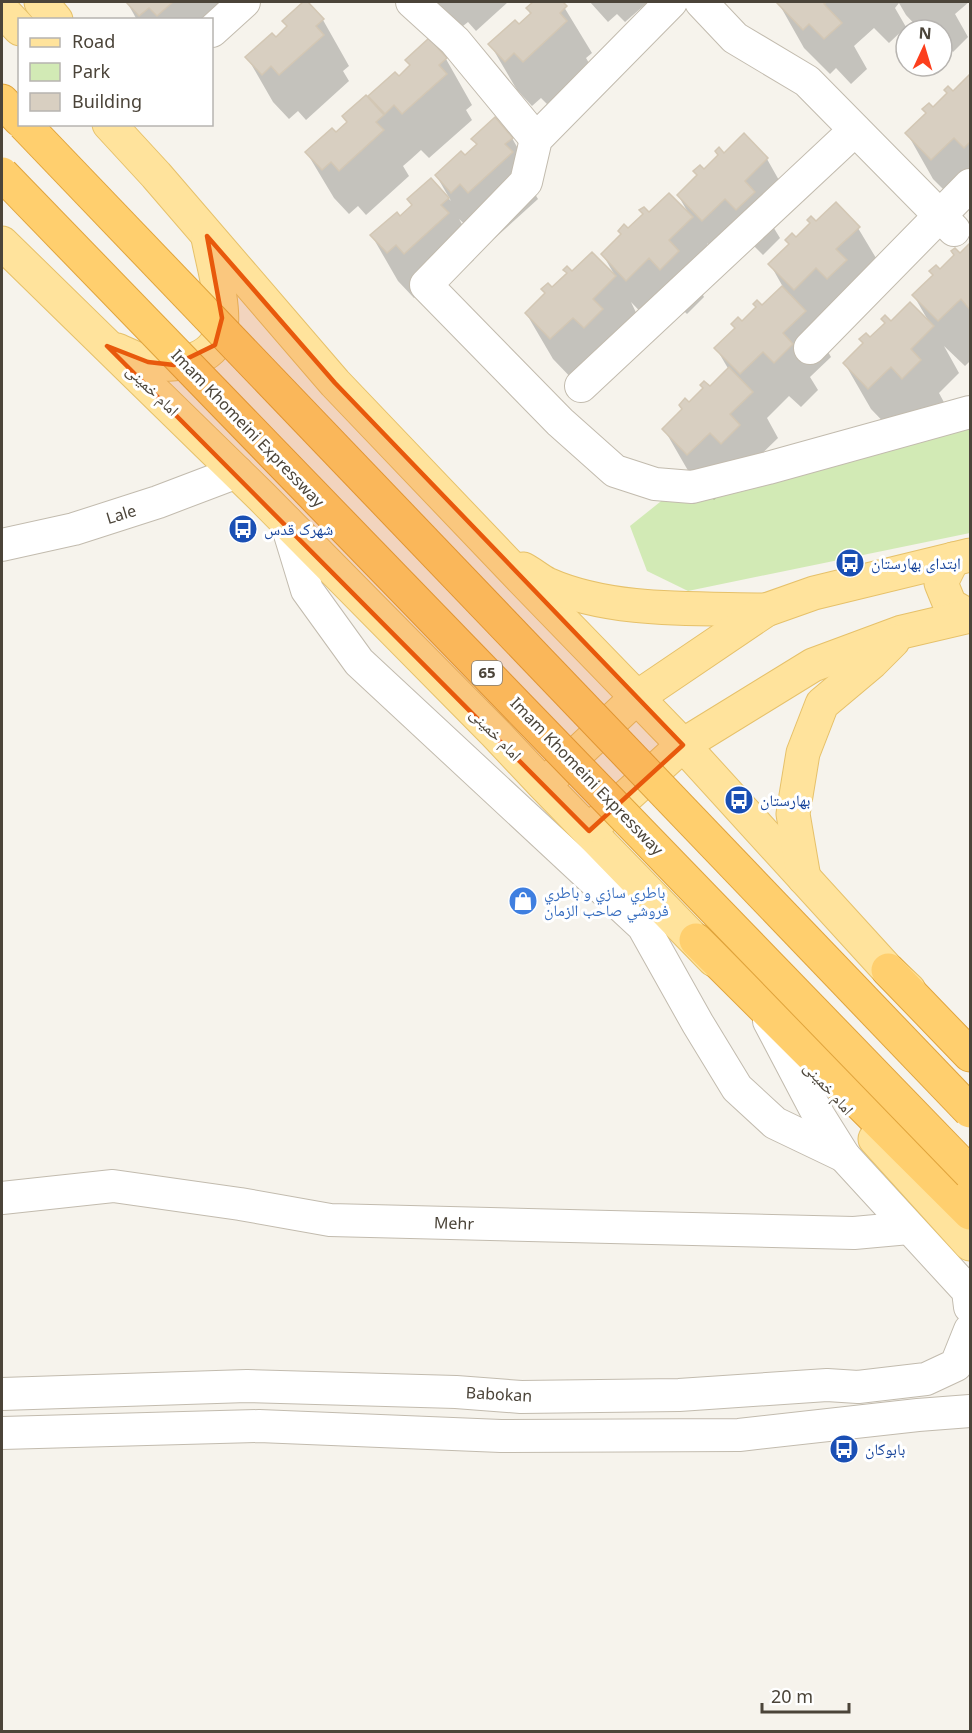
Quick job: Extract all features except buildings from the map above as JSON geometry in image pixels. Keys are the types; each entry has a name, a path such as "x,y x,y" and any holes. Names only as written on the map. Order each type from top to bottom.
{"highway":[{"path":"2,101 18,118"},
{"path":"26,126 970,1111"},
{"name":"Imam Khomeini Expressway","path":"2,174 970,1173"},
{"path":"696,940 970,1213"},
{"path":"888,970 970,1055"}],"main road":[{"path":"40,2 54,18"},
{"path":"2,10 18,27"},
{"path":"111,126 156,175 335,383 683,745 888,970 970,1046"},
{"path":"131,126 156,175"},
{"path":"107,346 148,362 174,365 207,353 215,345 221,332 222,318 207,236"},
{"name":"امام خمینی","path":"2,243 286,521 696,940 970,1244"},
{"path":"492,548 546,583 606,602 679,608 766,610"},
{"path":"544,786 636,698 766,610 814,593 962,557"},
{"path":"962,557 941,583 950,605 970,616"},
{"path":"589,831 683,745 813,665 902,632 970,616"},
{"path":"804,878 793,814 803,753 822,704 872,662 902,632"}],"street":[{"path":"213,30 244,2"},
{"path":"412,2 455,40 536,139"},
{"path":"671,2 536,139 526,182 426,285 560,422 615,471 655,484 692,487 970,412"},
{"path":"715,6 735,38 807,81 946,223"},
{"path":"581,386 855,130"},
{"path":"810,348 946,223 970,185"},
{"name":"Lale","path":"2,545 84,525 158,502 237,472"},
{"path":"286,521 307,590 359,662 643,926 737,1088 775,1123 844,1156"},
{"path":"770,1021 819,1116 844,1156 968,1292 970,1307"},
{"name":"Mehr","path":"2,1198 113,1186 240,1204 330,1220 842,1233 909,1228"},
{"name":"Babokan","path":"2,1394 247,1386 521,1396 679,1395 827,1385 858,1387 926,1379 963,1364 970,1330"},
{"path":"2,1433 259,1426 501,1436 739,1435 970,1411"}],"highlighted area":[{"path":"207,236 335,383 683,745 589,831 107,346 148,362 174,365 215,345 222,318"}],"green space":[{"path":"970,420 970,533 688,591 647,571 630,526 665,498"}],"place":[{"name":"شهرک قدس","path":"243,529"},
{"name":"ابتدای بهارستان","path":"850,563"},
{"name":"بهارستان","path":"739,800"},
{"name":"باطري سازي و باطري فروشي صاحب الزمان","path":"523,901"},
{"name":"بابوکان","path":"844,1449"}]}
